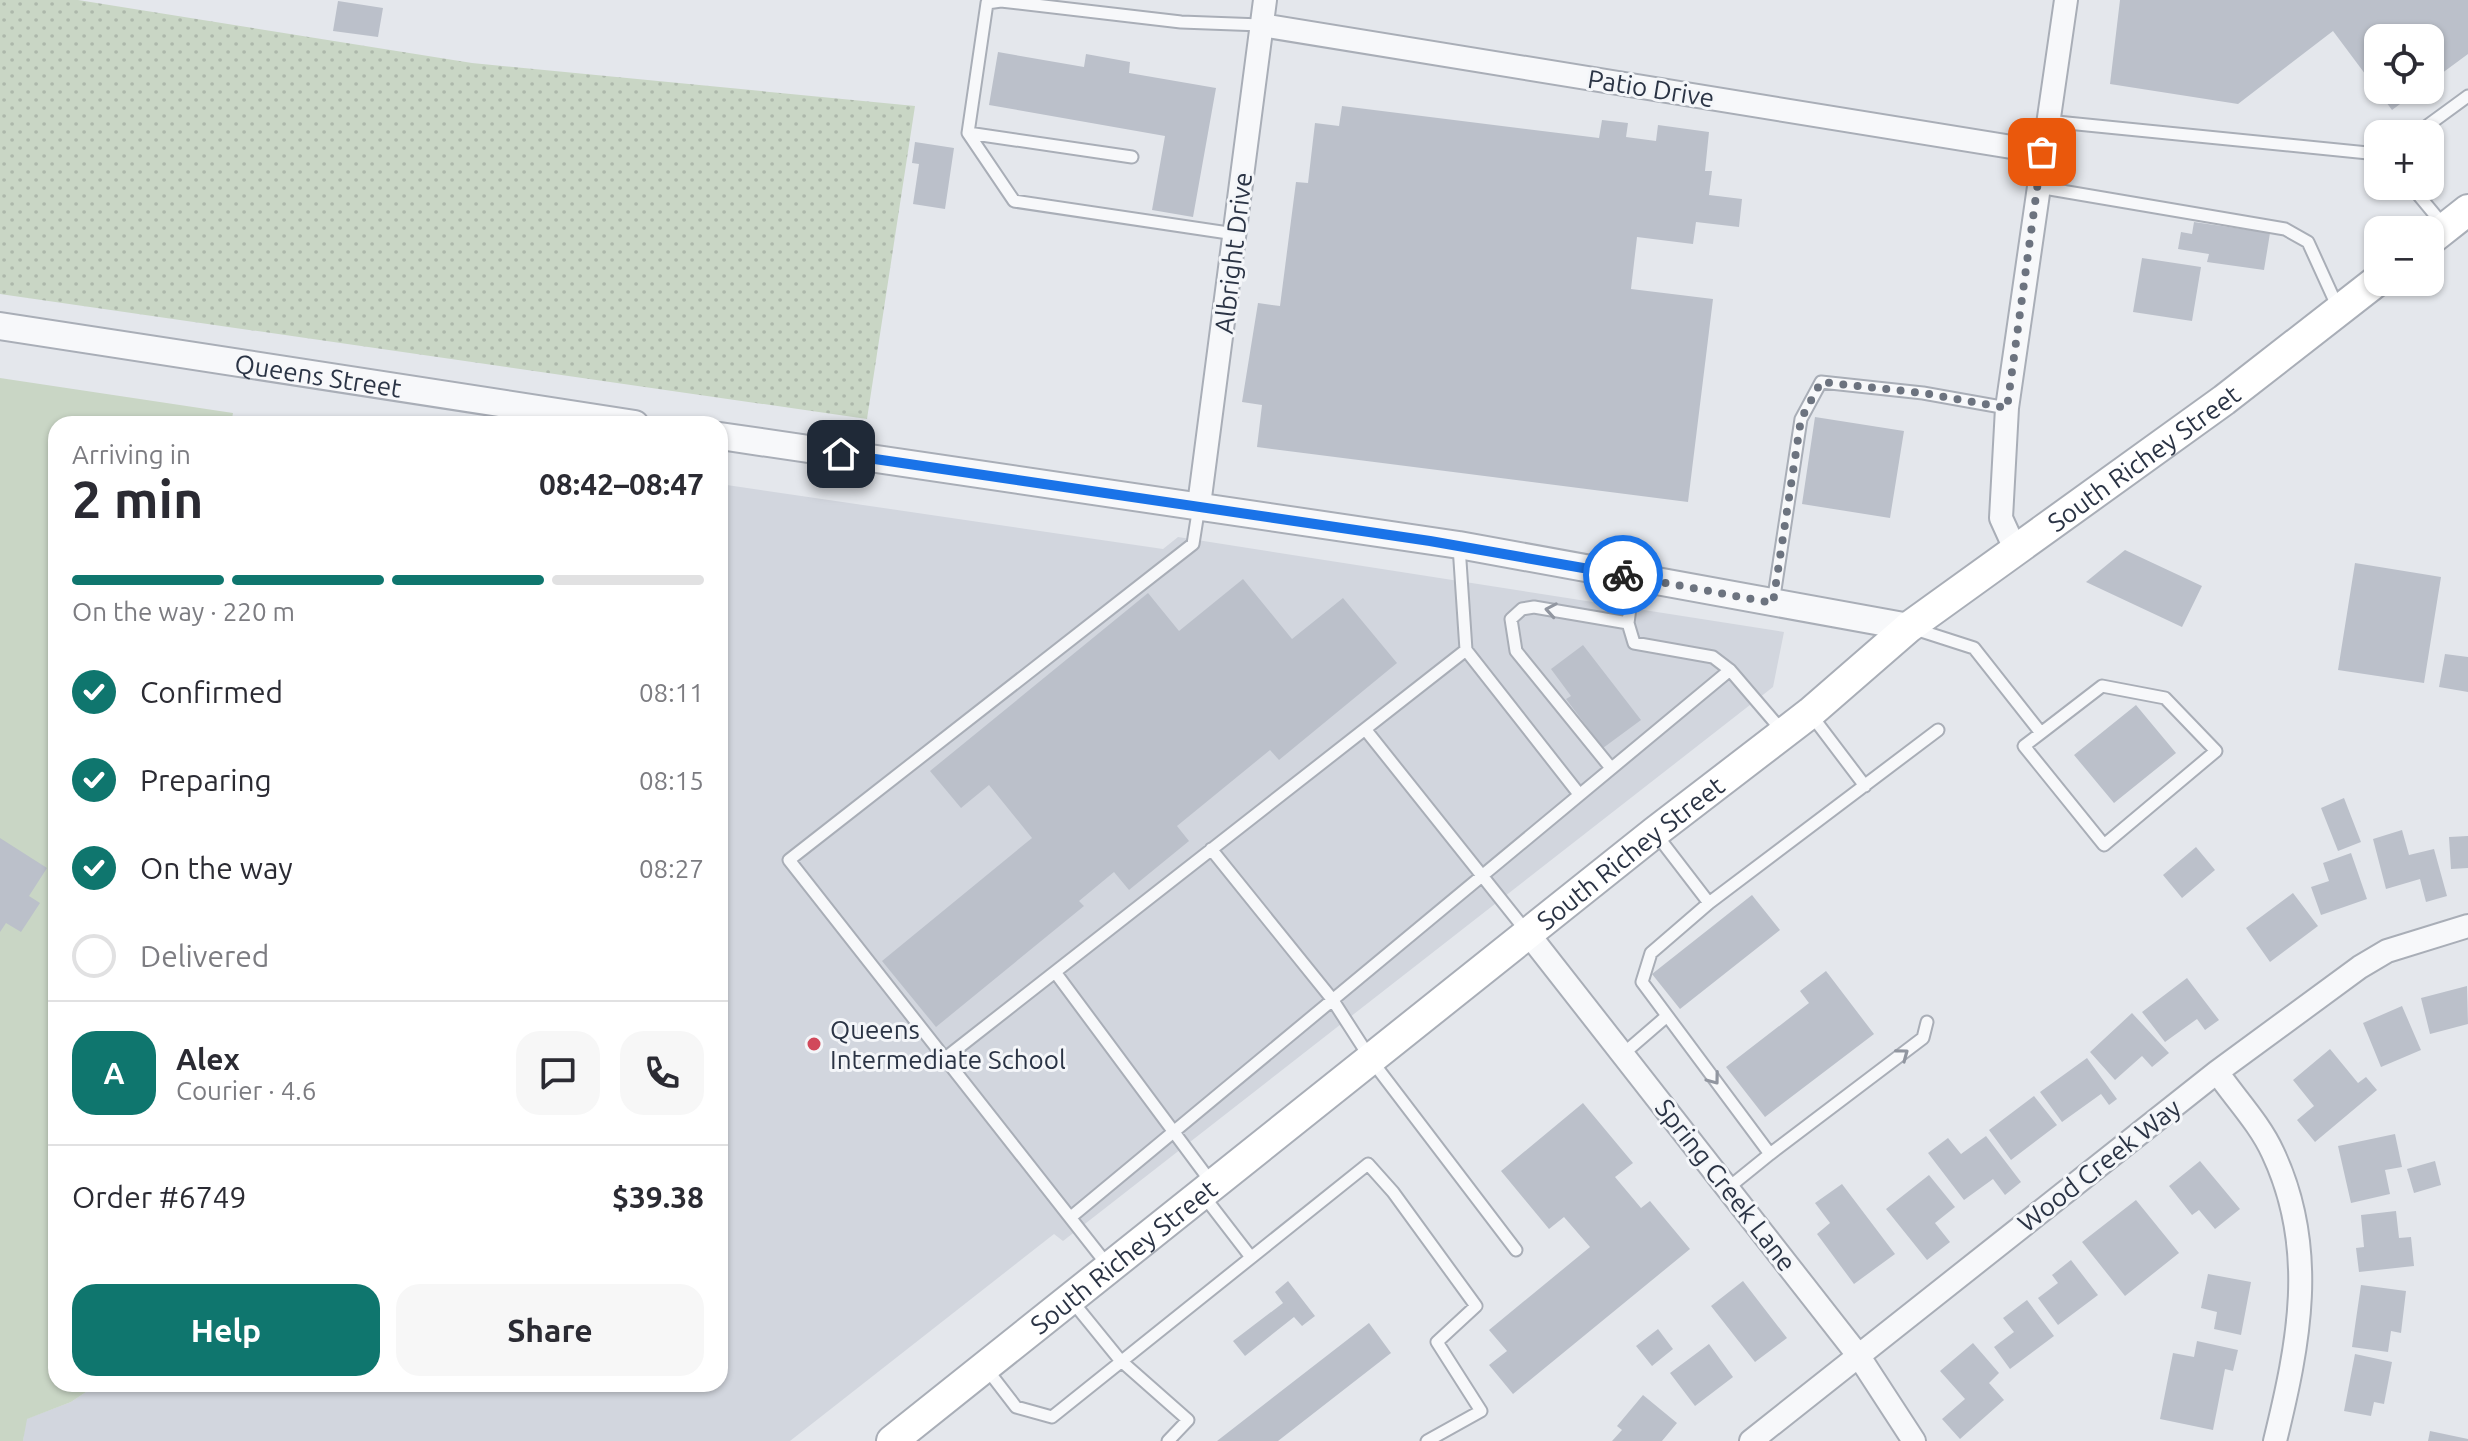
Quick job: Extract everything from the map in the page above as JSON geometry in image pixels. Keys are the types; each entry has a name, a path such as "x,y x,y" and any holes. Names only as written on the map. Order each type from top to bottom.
{"main road":[{"name":"South Richey Street","path":"892,1441 1530,936 1655,832 1810,713 1909,627 2016,551 2364,291"}],"street":[{"name":"Albright Drive","path":"1199,505 1265,0"},
{"path":"2016,551 2001,518 2007,408 2066,0"},
{"name":"Patio Drive","path":"1261,25 2042,152"},
{"name":"Queens Street","path":"0,326 583,416"},
{"path":"728,437 1459,545 1909,627"},
{"name":"Wood Creek Way","path":"1751,1441 2217,1072 2387,951 2468,926"},
{"name":"Spring Creek Lane","path":"1530,936 1858,1355 1914,1441"},
{"path":"2217,1072 2272,1150 2298,1230 2303,1263 2302,1313 2295,1361 2275,1441"}],"lane":[{"path":"1236,234 1014,201 968,133 987,3 1001,1 1181,22 1261,25"},
{"path":"2435,120 2468,96"},
{"path":"2047,121 2364,153"},
{"path":"968,133 1132,157"},
{"path":"2037,187 2285,229 2308,242 2339,310"},
{"path":"2424,200 2448,226"},
{"path":"1773,603 1801,419 1821,382 1923,393 2007,408"},
{"path":"1109,1267 789,860 1193,544 1199,505"},
{"path":"1459,545 1466,650 1579,794"},
{"path":"1634,577 1628,623 1634,643 1713,657 1730,670 1784,733"},
{"path":"1611,768 1516,651 1511,619 1522,609 1534,607 1628,623"},
{"path":"1909,627 1974,648 2041,733"},
{"path":"944,1059 1466,650"},
{"path":"1071,1217 1730,670"},
{"path":"2102,686 2165,698 2216,751 2104,845 2024,746 2041,733 2102,686"},
{"path":"1810,713 1865,786"},
{"path":"1365,729 1530,936"},
{"path":"1770,1154 1642,982 1644,968 1651,953 1709,903 1938,730"},
{"path":"1655,832 1709,903"},
{"path":"1211,849 1332,999 1372,1061 1516,1250"},
{"path":"1055,972 1174,1131 1250,1256"},
{"path":"1623,1054 1667,1016"},
{"path":"1728,1188 1923,1038 1927,1022"},
{"path":"985,1366 1016,1407 1052,1417 1368,1164 1393,1192 1476,1306 1437,1342 1481,1411 1427,1441"},
{"path":"1069,1299 1120,1360 1188,1420 1168,1441"}],"shaded area":[{"path":"728,485 1163,549 1178,537 1784,632 1773,687 1063,1241 1054,1234 790,1441 23,1441 26,1419 71,1402 86,1392 728,1392"}],"green space":[{"path":"0,0 78,0 472,63 915,106 867,419 0,294"},
{"path":"0,378 233,413 232,416 48,416 48,1392 86,1392 71,1402 27,1419 23,1441 0,1441"}],"building":[{"path":"2120,0 2468,0 2468,54 2444,72 2444,24 2364,24 2364,73 2333,31 2238,104 2110,84"},
{"path":"338,1 383,8 378,37 333,31"},
{"path":"998,52 1084,67 1086,54 1130,62 1129,73 1216,88 1193,217 1152,210 1165,136 989,105"},
{"path":"1342,106 1599,138 1602,120 1628,123 1626,137 1656,141 1658,125 1709,132 1705,171 1712,171 1709,195 1742,199 1739,227 1696,222 1693,244 1637,237 1631,289 1713,299 1688,502 1257,447 1262,405 1242,402 1258,303 1280,306 1296,182 1308,183 1315,123 1339,126"},
{"path":"915,142 954,148 945,209 913,204 919,164 912,163"},
{"path":"2194,222 2270,233 2264,270 2207,262 2209,254 2178,249 2181,232 2192,234"},
{"path":"2142,258 2201,267 2192,321 2133,312"},
{"path":"1815,417 1904,431 1890,518 1802,504"},
{"path":"2125,550 2202,586 2182,627 2086,582"},
{"path":"2355,563 2441,577 2424,683 2338,670"},
{"path":"1243,579 1292,639 1343,598 1397,663 1279,760 1270,750 1177,826 1189,841 1129,890 1114,872 1079,901 1084,906 936,1027 882,961 1032,838 989,785 961,808 930,771 1148,593 1179,631"},
{"path":"1583,645 1641,720 1603,748 1566,699 1571,696 1551,669"},
{"path":"2445,654 2468,657 2468,692 2439,687"},
{"path":"2136,705 2176,753 2114,803 2074,755"},
{"path":"2344,798 2361,842 2338,851 2321,808"},
{"path":"2402,830 2409,855 2434,849 2447,896 2426,902 2420,879 2386,889 2373,839"},
{"path":"2468,836 2468,868 2451,869 2449,837"},
{"path":"0,838 47,868 29,896 40,903 21,932 6,923 0,932"},
{"path":"2196,847 2215,870 2182,898 2163,875"},
{"path":"2351,853 2367,899 2321,915 2311,887 2329,881 2323,863"},
{"path":"2293,893 2318,926 2270,962 2246,928"},
{"path":"1752,895 1780,930 1680,1009 1652,974"},
{"path":"1826,971 1874,1034 1765,1117 1726,1067 1809,1003 1800,991"},
{"path":"2187,978 2219,1020 2205,1030 2197,1019 2165,1042 2142,1012"},
{"path":"2467,986 2468,1024 2430,1034 2421,998"},
{"path":"2402,1006 2421,1050 2381,1067 2363,1023"},
{"path":"2132,1013 2169,1053 2152,1067 2142,1056 2115,1080 2090,1052"},
{"path":"2330,1049 2358,1083 2366,1077 2377,1090 2315,1142 2297,1120 2314,1106 2293,1080"},
{"path":"2087,1058 2117,1099 2109,1105 2101,1094 2062,1122 2040,1092"},
{"path":"2034,1096 2057,1125 2011,1160 1989,1130"},
{"path":"1583,1103 1633,1163 1615,1177 1641,1208 1650,1201 1690,1249 1513,1394 1489,1365 1507,1351 1489,1330 1590,1247 1564,1217 1549,1229 1501,1171"},
{"path":"2395,1134 2402,1167 2385,1170 2390,1194 2351,1203 2338,1146"},
{"path":"1986,1136 2021,1182 2005,1195 1993,1179 1964,1200 1928,1153 1948,1138 1961,1154"},
{"path":"2200,1161 2240,1209 2215,1229 2199,1210 2192,1215 2169,1186"},
{"path":"2435,1161 2441,1185 2414,1193 2407,1169"},
{"path":"1929,1175 1955,1207 1935,1223 1950,1242 1927,1260 1886,1209"},
{"path":"1842,1184 1895,1254 1854,1284 1817,1234 1830,1223 1815,1203"},
{"path":"2136,1200 2179,1253 2125,1296 2082,1242"},
{"path":"2396,1211 2399,1238 2411,1237 2414,1266 2359,1272 2356,1248 2364,1247 2361,1215"},
{"path":"2071,1260 2098,1295 2058,1325 2038,1298 2058,1283 2052,1275"},
{"path":"2208,1274 2251,1282 2241,1335 2214,1329 2217,1312 2201,1308"},
{"path":"1288,1281 1315,1316 1302,1326 1294,1317 1245,1356 1233,1341 1283,1303 1275,1292"},
{"path":"1743,1281 1787,1338 1755,1362 1711,1306"},
{"path":"2361,1285 2406,1291 2401,1333 2391,1331 2388,1352 2352,1347"},
{"path":"2027,1300 2054,1336 2010,1369 1994,1347 2014,1332 2003,1318"},
{"path":"1369,1323 1391,1353 1278,1441 1217,1441"},
{"path":"1658,1329 1673,1349 1652,1366 1636,1346"},
{"path":"2197,1341 2238,1350 2233,1371 2225,1369 2213,1430 2160,1419 2173,1353 2194,1357"},
{"path":"1973,1343 1999,1373 1989,1383 2004,1400 1960,1439 1942,1419 1965,1399 1940,1371"},
{"path":"1709,1344 1733,1377 1695,1406 1670,1373"},
{"path":"2355,1354 2392,1362 2384,1404 2374,1402 2371,1416 2344,1411"},
{"path":"1643,1395 1677,1423 1662,1441 1612,1441 1622,1430 1617,1426"},
{"path":"2430,1431 2468,1439 2468,1441 2428,1441"}],"way so far":[{"path":"1623,575 1773,603 1801,419 1821,382 1923,393 2007,408 2042,152"}],"place":[{"name":"Queens Intermediate School","path":"814,1044"}],"route":[{"path":"841,454 1199,505 1623,575"}]}
